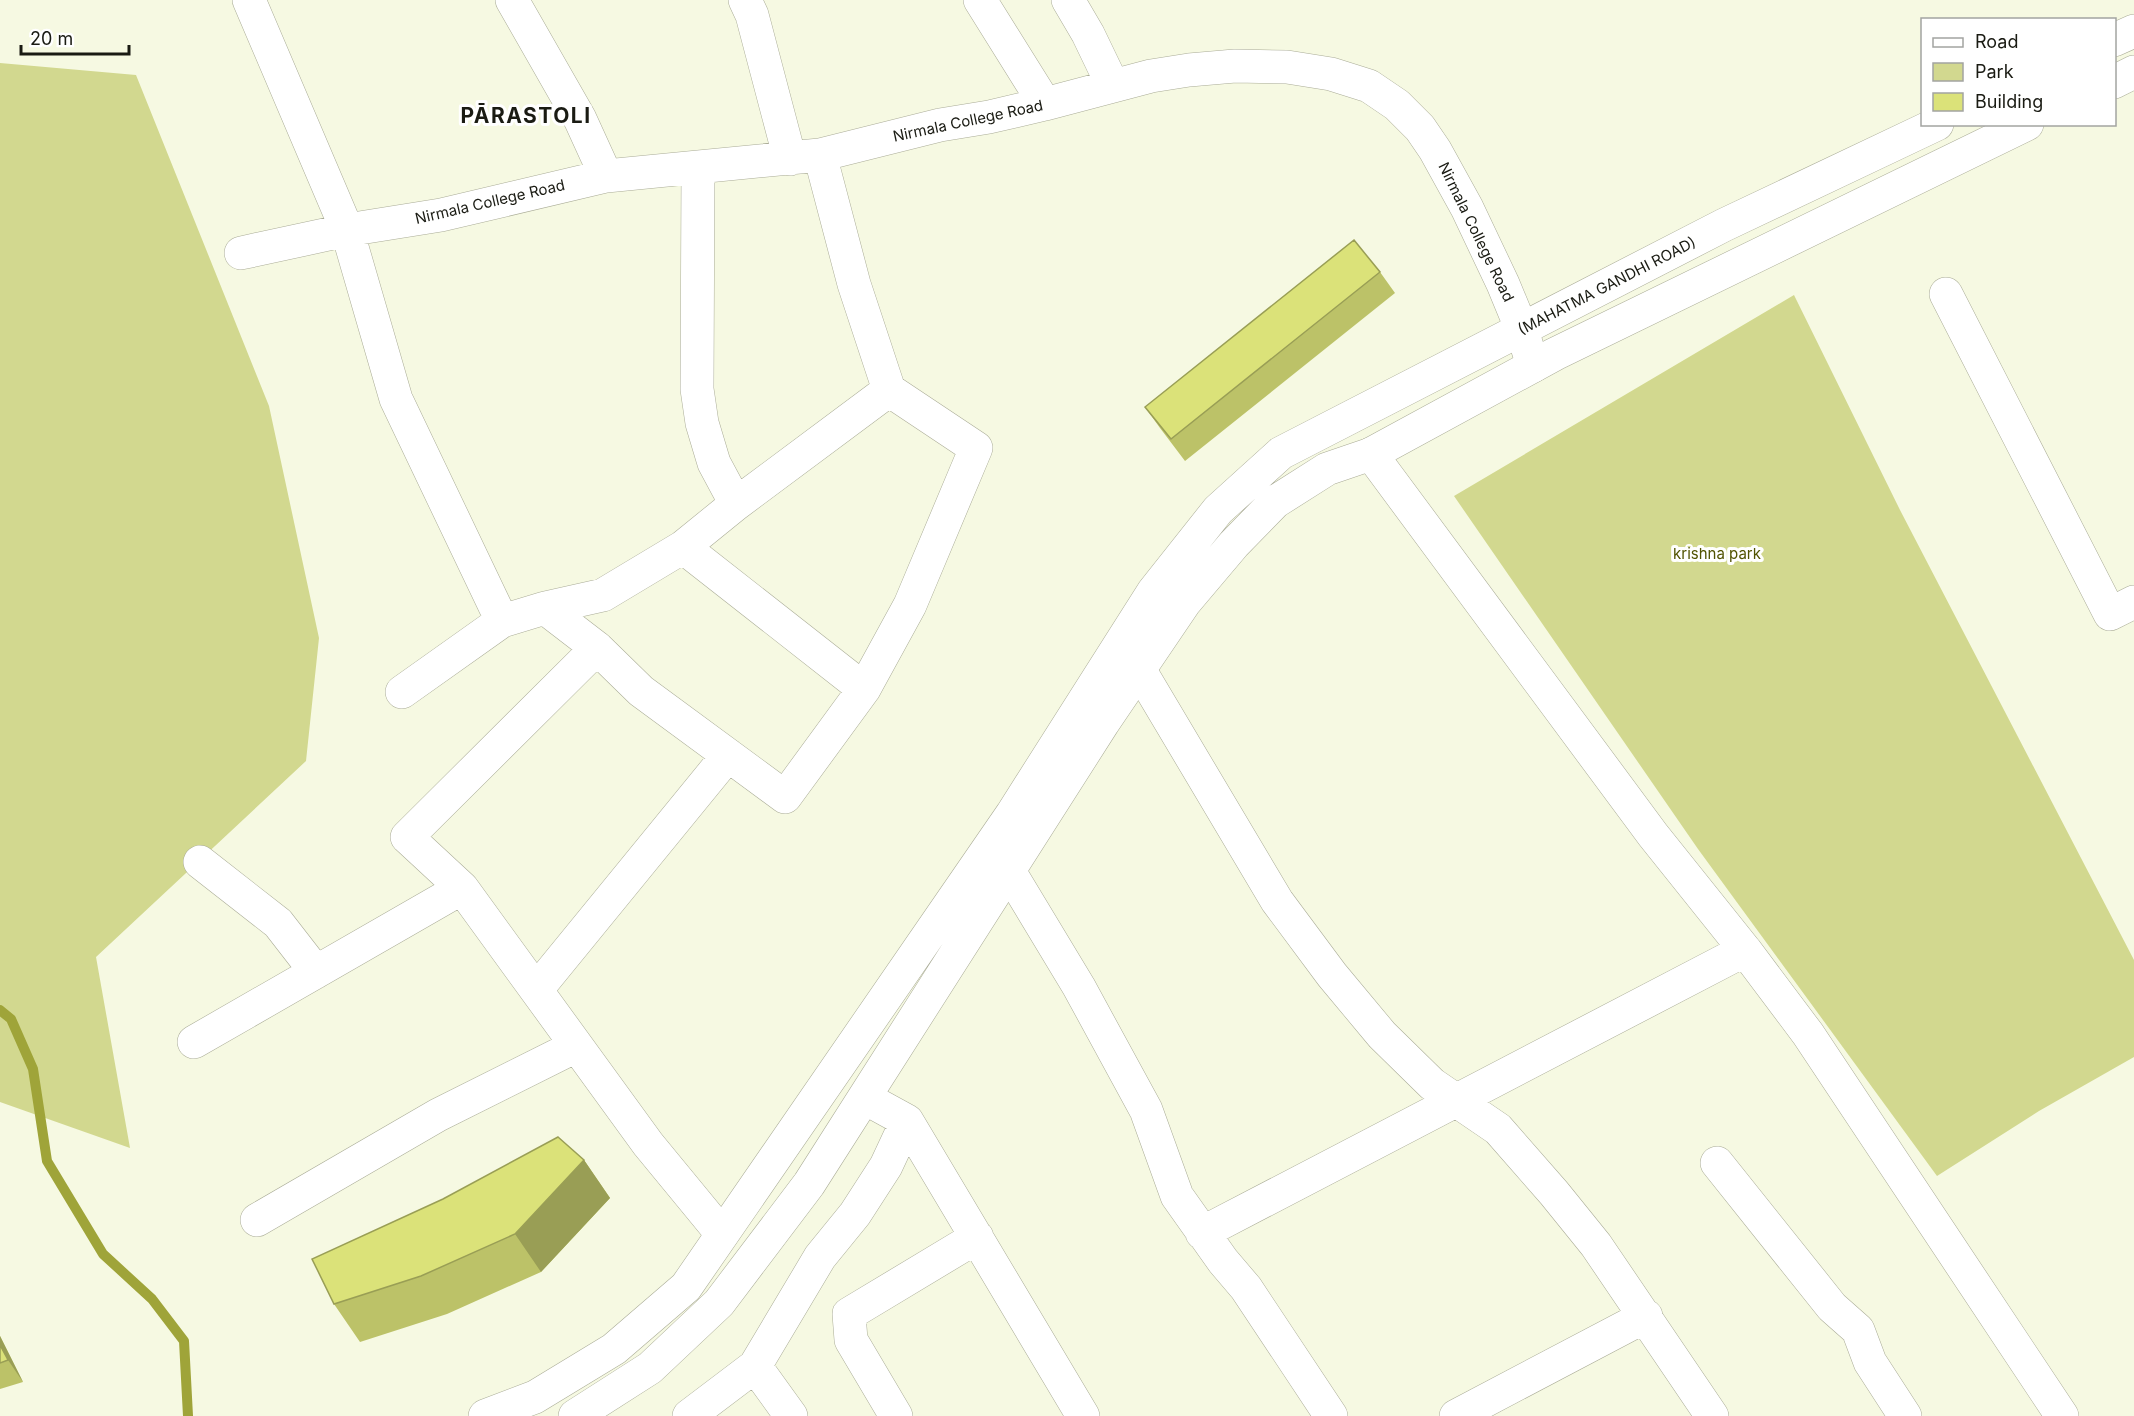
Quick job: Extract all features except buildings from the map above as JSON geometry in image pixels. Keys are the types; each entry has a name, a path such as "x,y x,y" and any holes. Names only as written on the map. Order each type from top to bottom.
{"street":[{"path":"249,0 347,230 396,399 502,621"},
{"path":"512,0 580,119 606,176"},
{"path":"545,608 597,648 641,691 785,797 864,689 910,605 976,448 890,390 855,284 746,0"},
{"path":"980,0 1045,104"},
{"path":"1068,0 1113,86"},
{"path":"2116,40 2134,31"},
{"name":"Nirmala College Road","path":"241,254 347,230 441,215 606,176 805,157 940,125 1045,104 1151,76 1235,66 1287,67 1331,74 1369,86 1405,112 1420,128 1467,208 1522,330 1533,366"},
{"path":"2116,81 2134,72"},
{"name":"(MAHATMA GANDHI ROAD)","path":"485,1416 535,1397 614,1349 686,1287 1012,814 1153,592 1218,510 1281,453 1724,225 1933,126"},
{"path":"575,1416 650,1368 719,1303 809,1184 1139,669 1185,602 1234,544 1275,502 1327,469 1371,454 1533,366 2023,126"},
{"path":"698,167 697,389 702,423 714,463 736,504"},
{"path":"1946,294 2110,614 2134,602"},
{"path":"402,692 502,621 545,608 603,595 683,547 736,504 890,390"},
{"path":"1371,454 1653,835 1745,950 1808,1034 2062,1416"},
{"path":"683,547 864,689"},
{"path":"597,648 407,837 462,888 648,1144 722,1234"},
{"path":"1139,669 1277,902 1332,975 1382,1035 1432,1084 1498,1129 1505,1137 1596,1245 1712,1416"},
{"path":"537,989 728,755"},
{"path":"200,862 278,922 316,972"},
{"path":"1009,871 1079,987 1146,1110 1177,1196 1202,1233 1246,1288 1331,1416"},
{"path":"194,1042 462,888"},
{"path":"1202,1233 1745,950"},
{"path":"257,1220 438,1115 576,1046"},
{"path":"865,1098 907,1121 1083,1416"},
{"path":"689,1416 754,1366 820,1257 855,1214 886,1166 907,1121"},
{"path":"1717,1163 1832,1307 1858,1330 1870,1362 1905,1416"},
{"path":"896,1416 851,1340 849,1314 976,1237"},
{"path":"1456,1416 1646,1316"},
{"path":"754,1366 791,1416"}],"green space":[{"path":"0,63 136,75 269,406 319,638 306,761 96,957 130,1148 0,1102"},
{"name":"krishna park","path":"1794,295 1900,510 2134,960 2134,1057 2039,1111 1937,1176 1698,849 1454,496"}],"waterway":[{"path":"0,1010 11,1019 33,1069 47,1161 103,1254 152,1299 184,1341 188,1416"}],"district":[{"name":"PĀRASTOLI","path":"526,116"}]}
